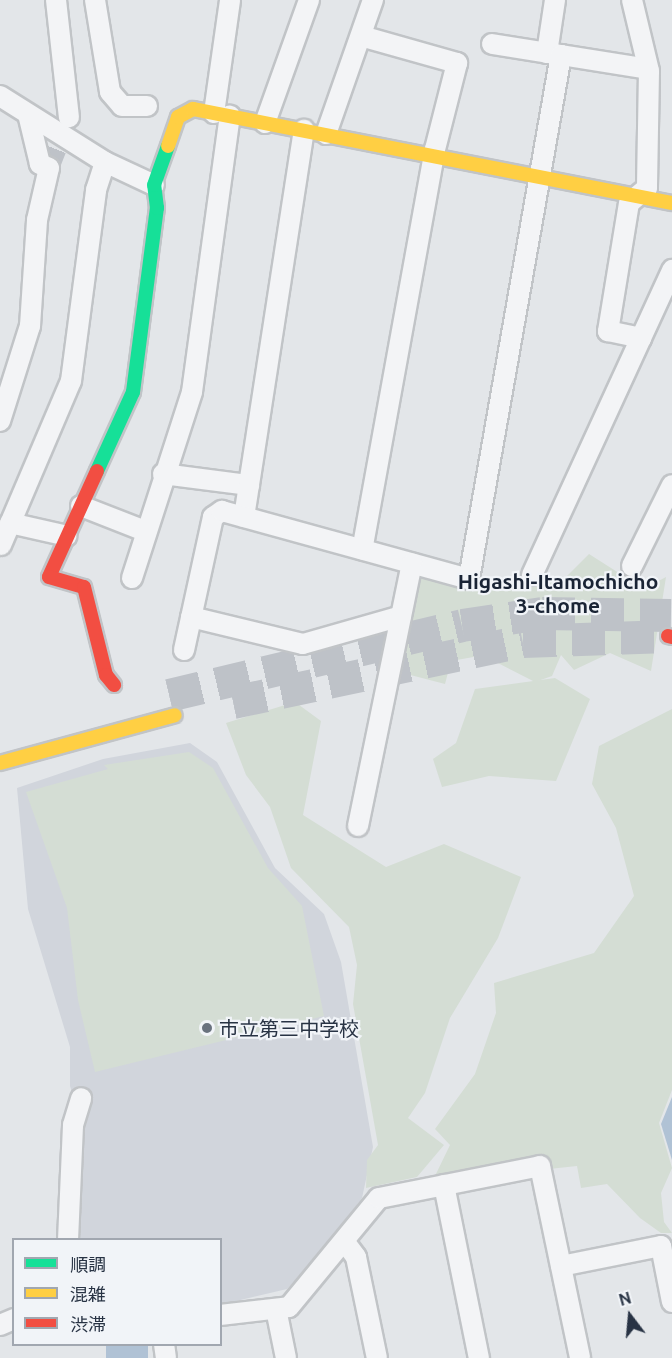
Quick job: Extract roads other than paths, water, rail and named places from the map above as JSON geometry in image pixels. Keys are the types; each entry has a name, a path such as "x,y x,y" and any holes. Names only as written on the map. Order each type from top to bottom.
{"main road":[{"path":"114,685 106,675 84,587 49,577 133,392 157,208 154,185 178,117 193,109 222,114 672,203"},
{"path":"0,763 175,715"}],"street":[{"path":"56,0 69,117"},
{"path":"95,0 110,92 122,106 147,106"},
{"path":"132,578 163,474 192,392 222,114 230,0"},
{"path":"265,123 309,0"},
{"path":"326,134 373,0"},
{"path":"184,650 213,517 222,511 469,579 540,176 554,54 555,0"},
{"path":"632,0 648,69 647,188 629,203 608,331 641,338"},
{"path":"361,36 457,63 434,155 362,549"},
{"path":"492,44 648,69"},
{"path":"0,96 105,162 154,185"},
{"path":"0,421 9,373 30,326 36,231 49,168 40,164 28,114"},
{"path":"244,517 304,130"},
{"path":"1,545 71,381 96,190 105,162"},
{"path":"532,575 672,270"},
{"path":"163,474 249,485"},
{"path":"632,566 672,485"},
{"path":"81,506 145,531"},
{"path":"10,523 67,536"},
{"path":"358,826 412,563"},
{"path":"191,617 303,644 401,616"},
{"path":"68,1238 73,1125 81,1098"},
{"path":"222,1316 289,1307 379,1198 540,1166 580,1358"},
{"path":"444,1185 479,1358"},
{"path":"344,1241 356,1257 377,1358"},
{"path":"561,1266 660,1246 672,1302"},
{"path":"276,1309 286,1358"}],"water":[{"path":"672,1097 672,1160 661,1124"},
{"path":"106,1346 148,1346 148,1358 106,1358"}],"tunnel":[{"path":"49,168 68,120"},
{"path":"169,695 462,625 542,613 671,615"},
{"path":"233,702 523,641 668,636"}],"place":[{"name":"市立第三中学校","path":"207,1028"}],"district":[{"name":"Higashi-Itamochicho 3-chome","path":"558,593"}]}
